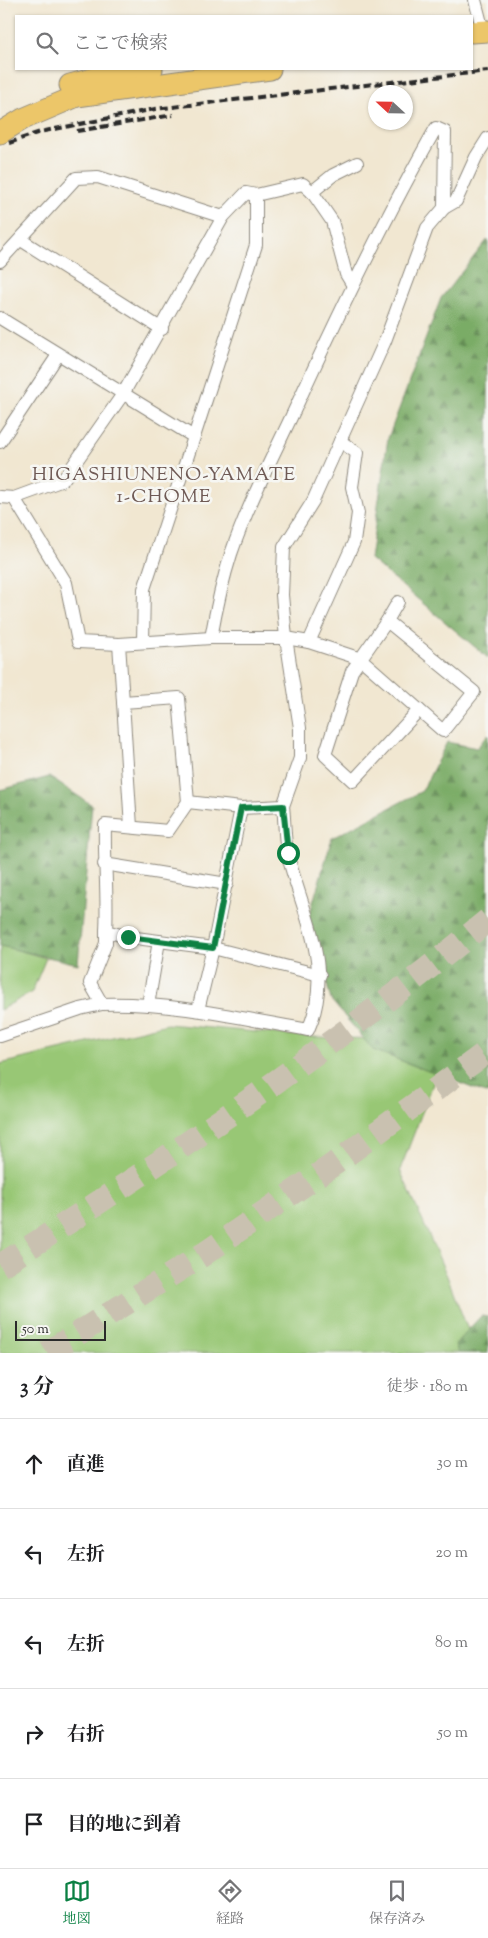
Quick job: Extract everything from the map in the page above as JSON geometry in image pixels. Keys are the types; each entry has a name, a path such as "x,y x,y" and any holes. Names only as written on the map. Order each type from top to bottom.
{"highway":[{"path":"0,117 57,88 107,75 144,70"},
{"path":"0,133 23,119 77,96 263,70"}],"street":[{"path":"475,0 481,37"},
{"path":"211,638 218,597 232,552 352,284 436,128 445,132 444,208"},
{"path":"0,1036 102,1004 148,1005 198,1010 308,1030 317,1010 320,975 314,946 288,853 283,806 300,758 300,728 286,638 282,595 284,547 313,501 385,341 427,228 444,208 456,201 476,156 488,138"},
{"path":"312,192 333,175 357,163"},
{"path":"0,261 76,178 98,177 223,217"},
{"path":"0,497 14,498 63,480 124,394 223,217 246,193 256,195 303,184 312,192 332,221 346,274 352,284"},
{"path":"143,642 144,589 256,245 256,195"},
{"path":"21,240 162,329"},
{"path":"0,318 194,436"},
{"path":"0,442 58,354"},
{"path":"309,642 354,542 358,513 352,487 357,453 340,441"},
{"path":"14,498 66,583 78,642 119,644 211,638 286,638 309,642 361,659 443,731 474,692 387,621"},
{"path":"398,602 352,671 326,755 353,781 419,710"},
{"path":"119,644 131,827"},
{"path":"102,1004 90,983 106,943 108,892 104,864 105,825 168,831 188,802 178,698 122,702"},
{"path":"188,802 241,808 283,806"},
{"path":"198,1010 227,884 241,808"},
{"path":"104,864 227,884"},
{"path":"106,931 128,937 213,948 320,975"},
{"path":"148,1005 159,941"}],"green space":[{"path":"488,239 488,658 370,559 388,438 441,298"},
{"path":"488,734 488,1094 373,1050 331,1000 309,916 332,838 422,791 447,742 477,748"},
{"path":"49,777 92,805 78,964 0,946 0,790"},
{"path":"0,945 46,958 32,992 0,1010"},
{"path":"167,1024 312,1037 414,1040 438,1071 400,1170 447,1276 477,1353 0,1353 0,1064"},
{"path":"481,1316 488,1317 488,1353 458,1353 455,1344"}],"tunnel":[{"path":"0,1266 188,1143 310,1057 430,967 488,920"},
{"path":"47,1353 204,1254 334,1164 488,1051"}],"railway":[{"path":"9,143 40,132 155,109 488,71"},
{"path":"77,131 173,115"}],"district":[{"name":"HIGASHIUNENO-YAMATE 1-CHOME","path":"164,484"}],"route":[{"path":"128,937 213,948 241,808 283,806 288,853"}]}
